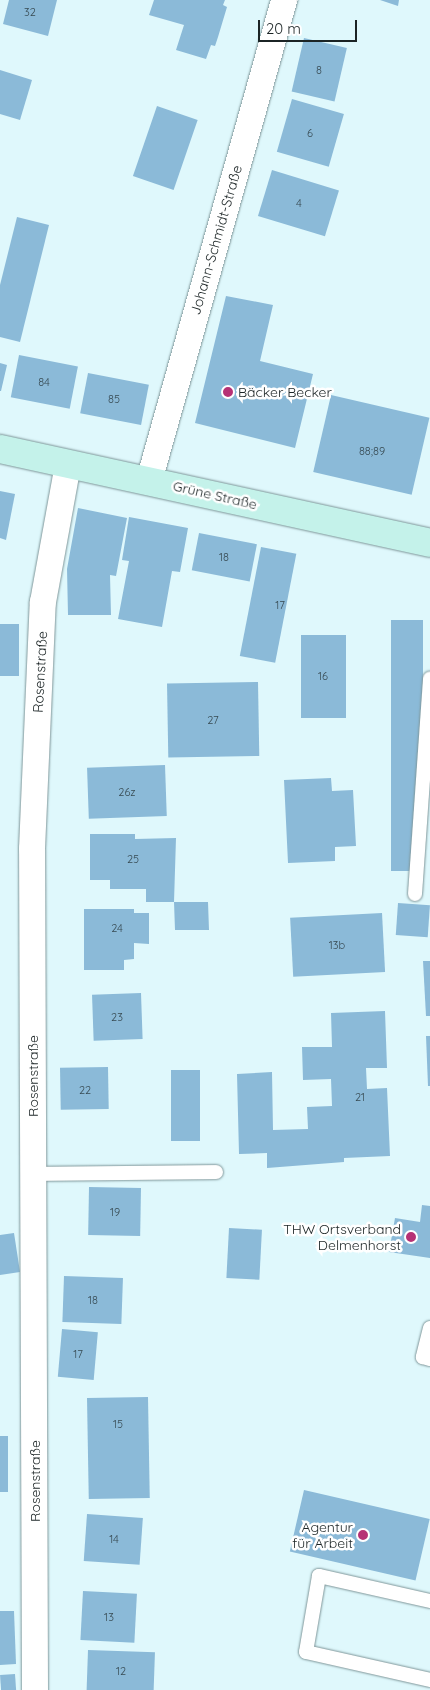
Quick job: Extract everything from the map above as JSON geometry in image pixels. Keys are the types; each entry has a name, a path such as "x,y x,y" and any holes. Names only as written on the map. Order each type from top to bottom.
{"main road":[{"name":"Grüne Straße","path":"0,449 430,543"}],"street":[{"name":"Johann-Schmidt-Straße","path":"149,481 284,0"},
{"name":"Rosenstraße","path":"35,1690 32,849 42,621 68,465"}],"lane":[{"path":"414,894 430,679"},
{"path":"34,1174 216,1172"},
{"path":"430,1328 423,1357 430,1359"},
{"path":"430,1601 319,1576 306,1652 430,1680"}],"building":[{"path":"9,0 57,0 48,36 3,24"},
{"path":"154,0 225,0 223,5 227,7 218,37 215,46 211,45 206,59 176,50 184,25 149,15"},
{"path":"380,0 399,0 398,6"},
{"path":"304,38 347,48 334,101 292,92"},
{"path":"0,70 32,80 20,120 0,114"},
{"path":"292,99 344,114 329,167 277,152"},
{"path":"157,106 198,120 174,190 133,176"},
{"path":"272,170 339,190 325,236 258,216"},
{"path":"17,217 49,225 20,342 0,337 0,285"},
{"name":"Bäcker Becker","path":"226,296 273,305 260,361 313,374 295,448 195,423"},
{"path":"19,355 78,366 70,409 11,397"},
{"path":"0,363 7,365 1,391 0,391"},
{"path":"88,373 149,385 141,425 80,413"},
{"path":"331,395 429,418 412,495 313,472"},
{"path":"0,491 15,494 6,540 0,538"},
{"path":"78,508 127,518 116,576 110,575 111,615 68,615 67,569"},
{"path":"129,517 188,528 180,572 172,571 162,627 118,619 129,561 122,560"},
{"path":"199,533 257,544 250,582 192,570"},
{"path":"261,547 296,554 275,663 240,656"},
{"path":"391,620 423,620 423,871 391,871"},
{"path":"0,624 19,624 19,676 0,676"},
{"path":"301,635 346,635 346,718 301,718"},
{"path":"258,682 259,756 168,758 167,684"},
{"path":"165,765 167,816 89,819 87,768"},
{"path":"331,778 332,791 353,790 356,846 335,847 335,861 288,863 284,780"},
{"path":"90,834 135,834 135,839 176,838 174,902 146,902 146,889 110,889 110,880 90,880"},
{"path":"174,902 208,902 209,930 175,930"},
{"path":"398,903 430,905 428,937 396,935"},
{"path":"84,909 134,909 134,913 149,913 149,944 134,943 134,959 124,960 124,970 84,970"},
{"path":"382,913 385,972 293,977 290,918"},
{"path":"423,961 430,961 430,1016 426,1016"},
{"path":"141,993 143,1039 94,1041 92,995"},
{"path":"385,1011 387,1068 366,1068 367,1089 387,1088 390,1156 344,1158 344,1162 267,1168 267,1153 239,1154 237,1074 272,1072 273,1130 308,1129 307,1107 332,1106 331,1079 303,1080 302,1047 332,1047 331,1013"},
{"path":"426,1036 430,1036 430,1086 428,1086"},
{"path":"108,1067 109,1109 61,1110 60,1068"},
{"path":"171,1070 200,1070 200,1141 171,1141"},
{"path":"89,1187 141,1188 140,1236 88,1235"},
{"name":"THW Ortsverband Delmenhorst","path":"422,1205 430,1206 430,1258 389,1252 395,1218 420,1222"},
{"path":"229,1228 262,1230 259,1280 226,1278"},
{"path":"14,1233 20,1272 0,1275 0,1235"},
{"path":"64,1276 123,1278 121,1324 62,1322"},
{"path":"62,1329 98,1332 94,1380 58,1377"},
{"path":"148,1397 150,1498 89,1499 87,1398"},
{"path":"0,1436 8,1436 8,1492 0,1492"},
{"name":"Agentur für Arbeit","path":"304,1490 430,1519 416,1580 290,1551"},
{"path":"87,1514 143,1518 140,1565 84,1561"},
{"path":"83,1591 137,1594 134,1643 80,1640"},
{"path":"0,1611 14,1611 16,1664 0,1665"},
{"path":"88,1650 155,1652 154,1690 87,1690"},
{"path":"15,1674 16,1690 1,1690 0,1675"}],"place":[{"name":"Bäcker Becker","path":"228,392"},
{"name":"THW Ortsverband Delmenhorst","path":"411,1237"},
{"name":"Agentur für Arbeit","path":"363,1535"}]}
